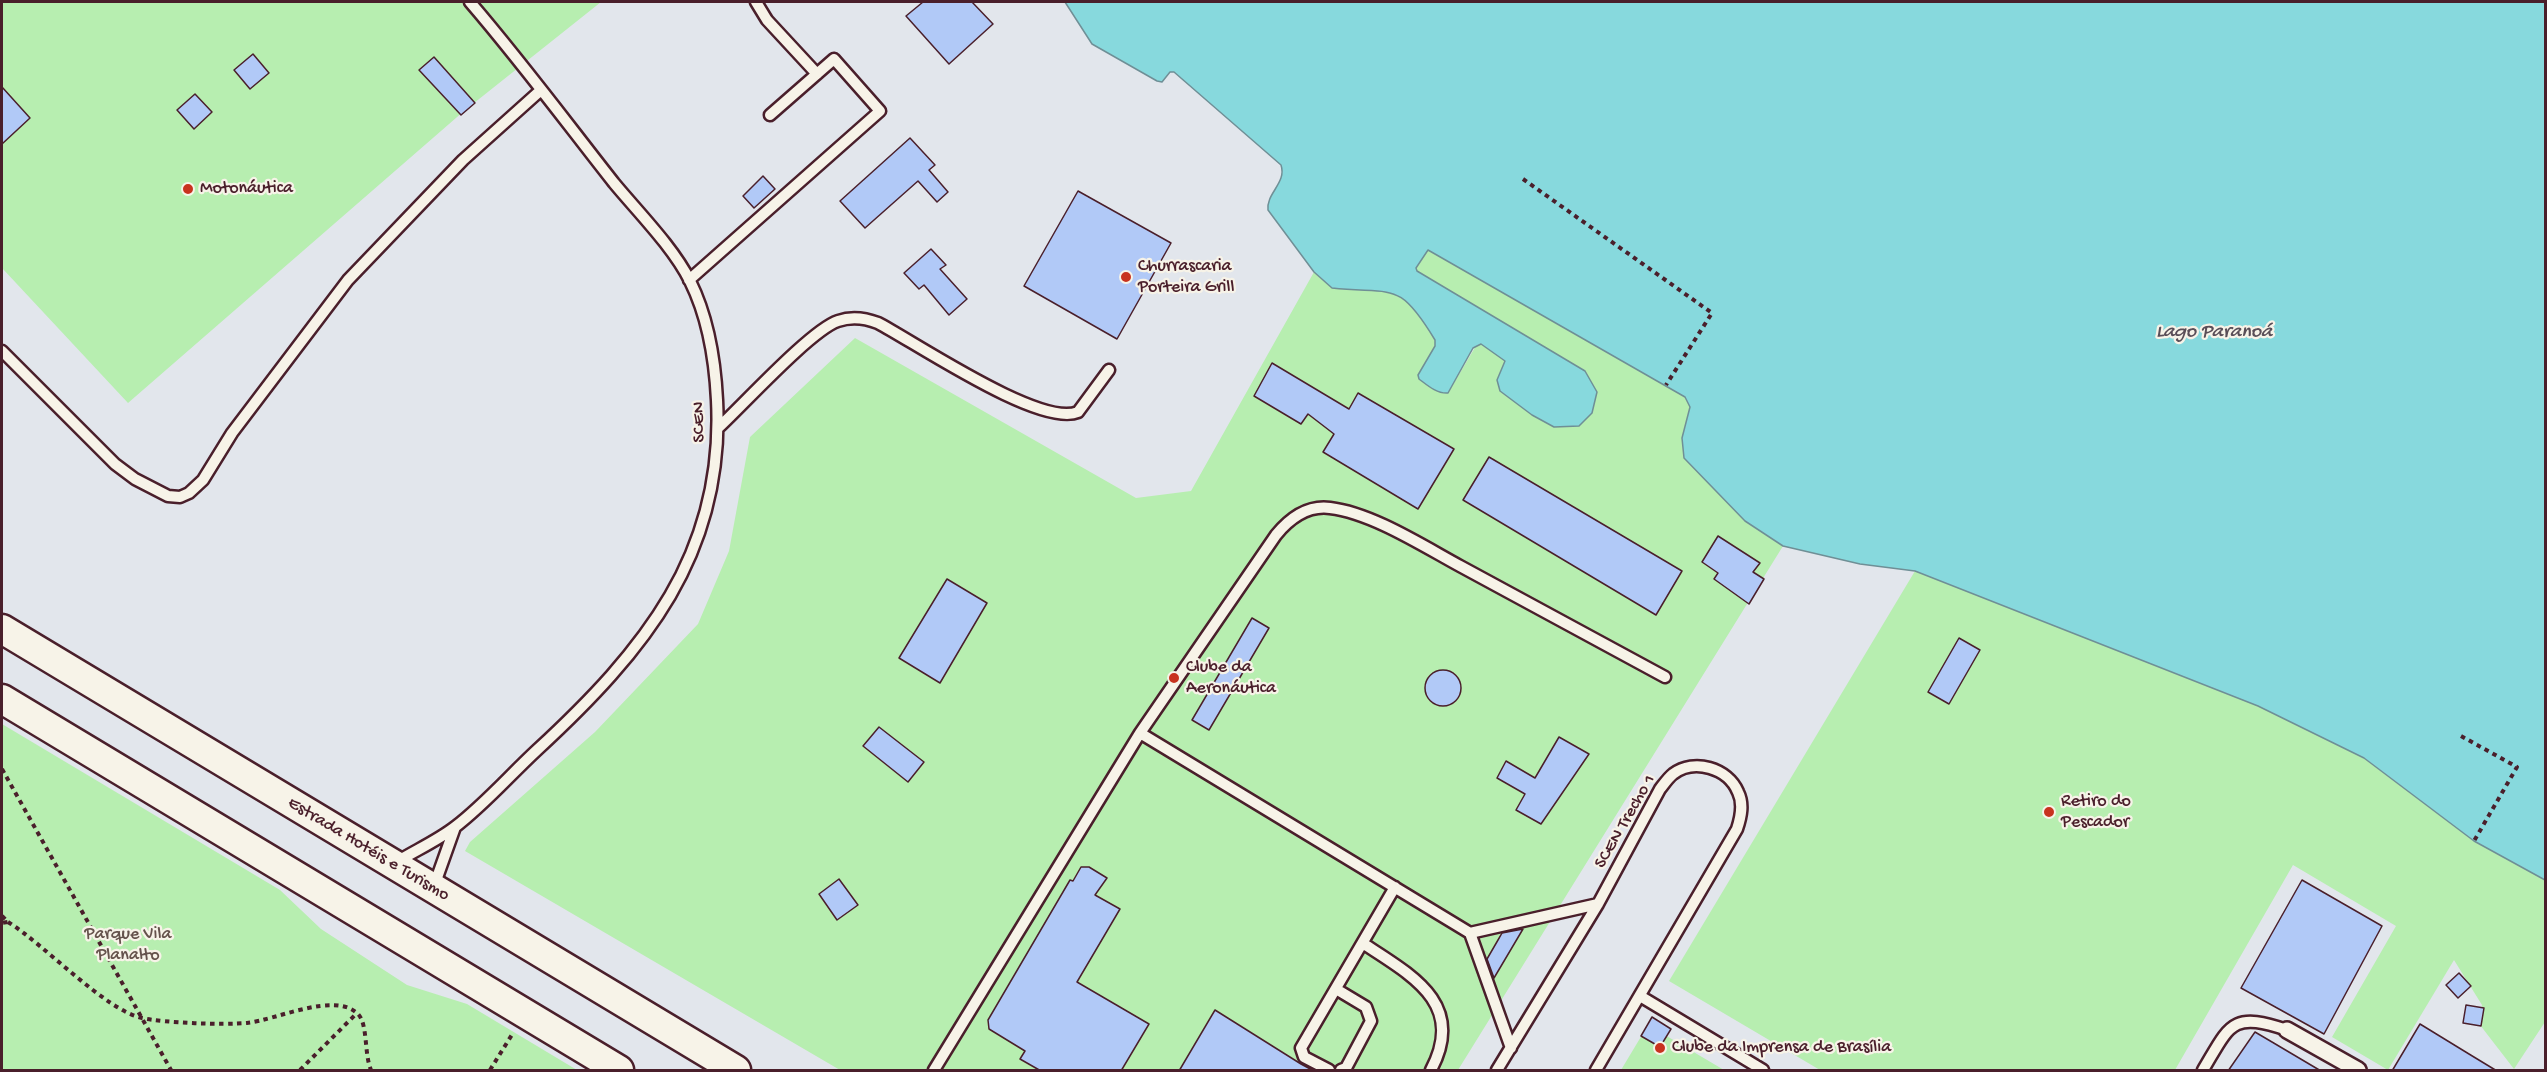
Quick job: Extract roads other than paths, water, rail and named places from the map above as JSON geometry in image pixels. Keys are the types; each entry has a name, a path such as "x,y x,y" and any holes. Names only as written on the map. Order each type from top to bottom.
{"main road":[{"name":"Estrada Hotéis e Turismo","path":"2,629 736,1071"},
{"path":"2,699 619,1071"}],"street":[{"path":"2287,1030 2358,1071"}],"lane":[{"name":"SCEN","path":"393,864 454,827 565,725 617,670 665,607 698,538 712,494 718,428 712,350 689,280 470,2"},
{"path":"756,2 767,20 817,74"},
{"path":"689,280 880,111 834,59 770,115"},
{"path":"2,351 115,464 135,479 168,496 180,497 189,493 203,480 232,433 348,280 463,160 541,90"},
{"path":"718,428 810,340 836,321 847,318 859,318 878,323 1012,398 1045,412 1059,415 1078,412 1109,370"},
{"path":"934,1071 1140,733 1276,535 1297,515 1319,508 1345,511 1414,541 1665,677"},
{"path":"1140,733 1470,933 1511,1048"},
{"name":"SCEN Trecho 1","path":"1497,1071 1598,904 1660,789 1673,774 1690,767 1707,766 1726,775 1738,792 1742,812 1737,829 1596,1071"},
{"name":"SCEN","path":"433,889 454,827"},
{"path":"1329,1071 1304,1057 1301,1048 1364,944 1395,887"},
{"path":"1470,933 1598,904"},
{"path":"1364,944 1411,975 1436,1002 1443,1024 1443,1037 1431,1071"},
{"path":"1336,988 1366,1007 1371,1021 1346,1068 1341,1071"},
{"path":"1640,996 1763,1071"},
{"path":"2203,1071 2224,1034 2245,1021 2258,1020 2287,1030"}],"water":[{"name":"Lago Paranoá","path":"1065,2 2545,2 2545,880 2474,841 2364,758 2258,706 1915,571 1860,564 1783,546 1745,521 1684,458 1682,438 1690,407 1685,397 1428,250 1416,268 1417,271 1585,371 1597,392 1592,413 1579,426 1554,427 1532,415 1500,391 1497,380 1505,361 1481,344 1473,348 1448,393 1432,389 1419,379 1418,375 1435,346 1435,340 1412,307 1393,294 1382,291 1332,288 1314,272 1268,210 1270,198 1281,177 1281,165 1174,72 1170,72 1162,82 1157,81 1092,44"}],"place":[{"name":"Motonáutica","path":"188,189"},
{"name":"Churrascaria Porteira Grill","path":"1126,277"},
{"name":"Clube da Aeronáutica","path":"1174,678"},
{"name":"Retiro do Pescador","path":"2049,812"},
{"name":"Clube da Imprensa de Brasília","path":"1660,1048"}],"park label":[{"name":"Parque Vila Planalto","path":"128,945"}]}
